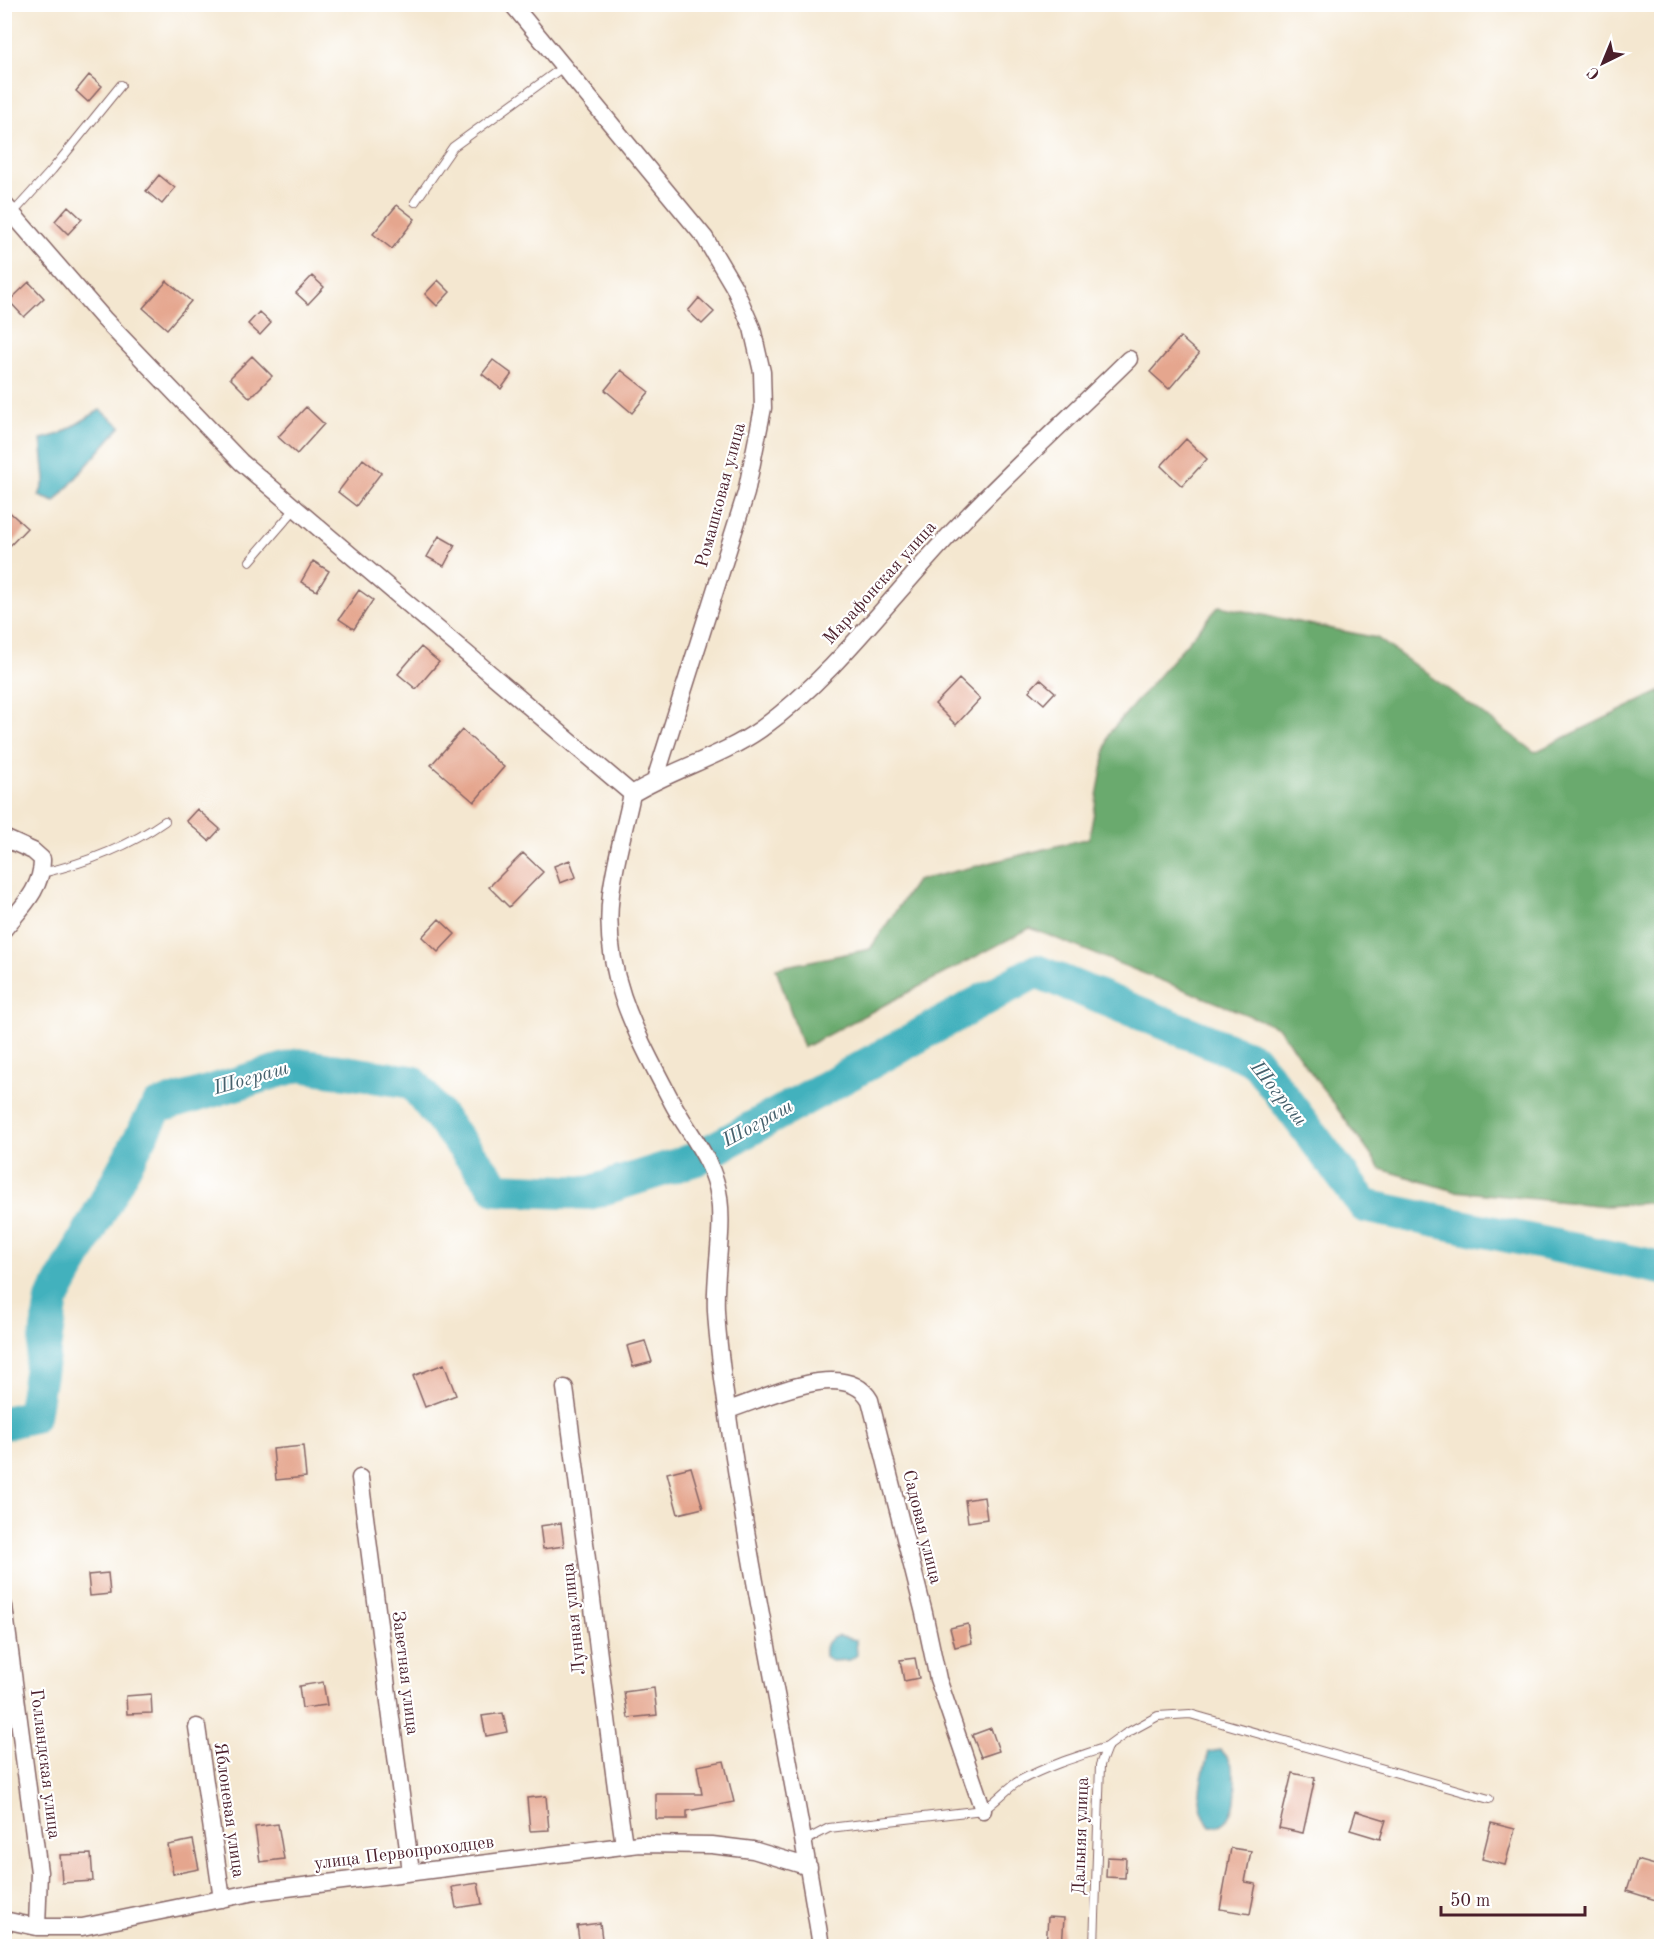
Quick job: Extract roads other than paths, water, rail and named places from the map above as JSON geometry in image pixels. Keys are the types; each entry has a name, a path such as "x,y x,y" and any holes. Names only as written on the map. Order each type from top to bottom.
{"street":[{"name":"Ромашковая улица","path":"512,4 705,238 734,287 753,328 762,372 763,408 746,493 655,780"},
{"path":"9,209 104,319 241,462 632,794 610,895 612,965 632,1027 676,1110 697,1140 712,1170 719,1198 716,1309 728,1410 764,1639 809,1867 821,1947"},
{"name":"Марафонская улица","path":"632,794 655,780 722,752 760,730 808,692 968,515 1129,359"},
{"path":"4,838 42,859 42,873 36,889 4,929"},
{"name":"Садовая улица","path":"728,1410 807,1383 840,1380 864,1389 873,1411 924,1613 938,1679 983,1810"},
{"name":"Лунная улица","path":"566,1388 587,1549 599,1675 624,1845"},
{"name":"Заветная улица","path":"360,1478 411,1872"},
{"name":"Голландская улица","path":"4,1606 39,1872 37,1927"},
{"name":"Яблоневая улица","path":"197,1727 222,1899"},
{"name":"улица Первопроходцев","path":"4,1920 37,1927 82,1927 222,1899 624,1845 712,1845 753,1850 809,1867"}],"lane":[{"path":"415,202 453,147 563,67"},
{"path":"9,209 52,170 121,86"},
{"path":"250,561 295,508"},
{"path":"42,873 80,864 145,835 165,821"},
{"path":"804,1841 829,1828 983,1810 997,1802 1016,1783 1053,1764 1107,1747 1158,1716 1190,1714 1489,1798"},
{"name":"Дальняя улица","path":"1094,1947 1100,1765 1107,1747"}],"water":[{"path":"100,410 121,426 55,502 39,496 45,479 41,439 60,434"},
{"path":"838,1636 856,1640 857,1655 850,1660 832,1661 825,1656 827,1643"},
{"path":"1220,1750 1227,1757 1232,1768 1236,1794 1229,1818 1221,1824 1210,1826 1201,1808 1200,1790 1209,1752"}],"waterway":[{"name":"Шограш","path":"4,1423 33,1416 52,1300 157,1107 299,1065 412,1082 497,1189 589,1193 696,1159 1036,971 1255,1060 1365,1206 1662,1268"}]}
